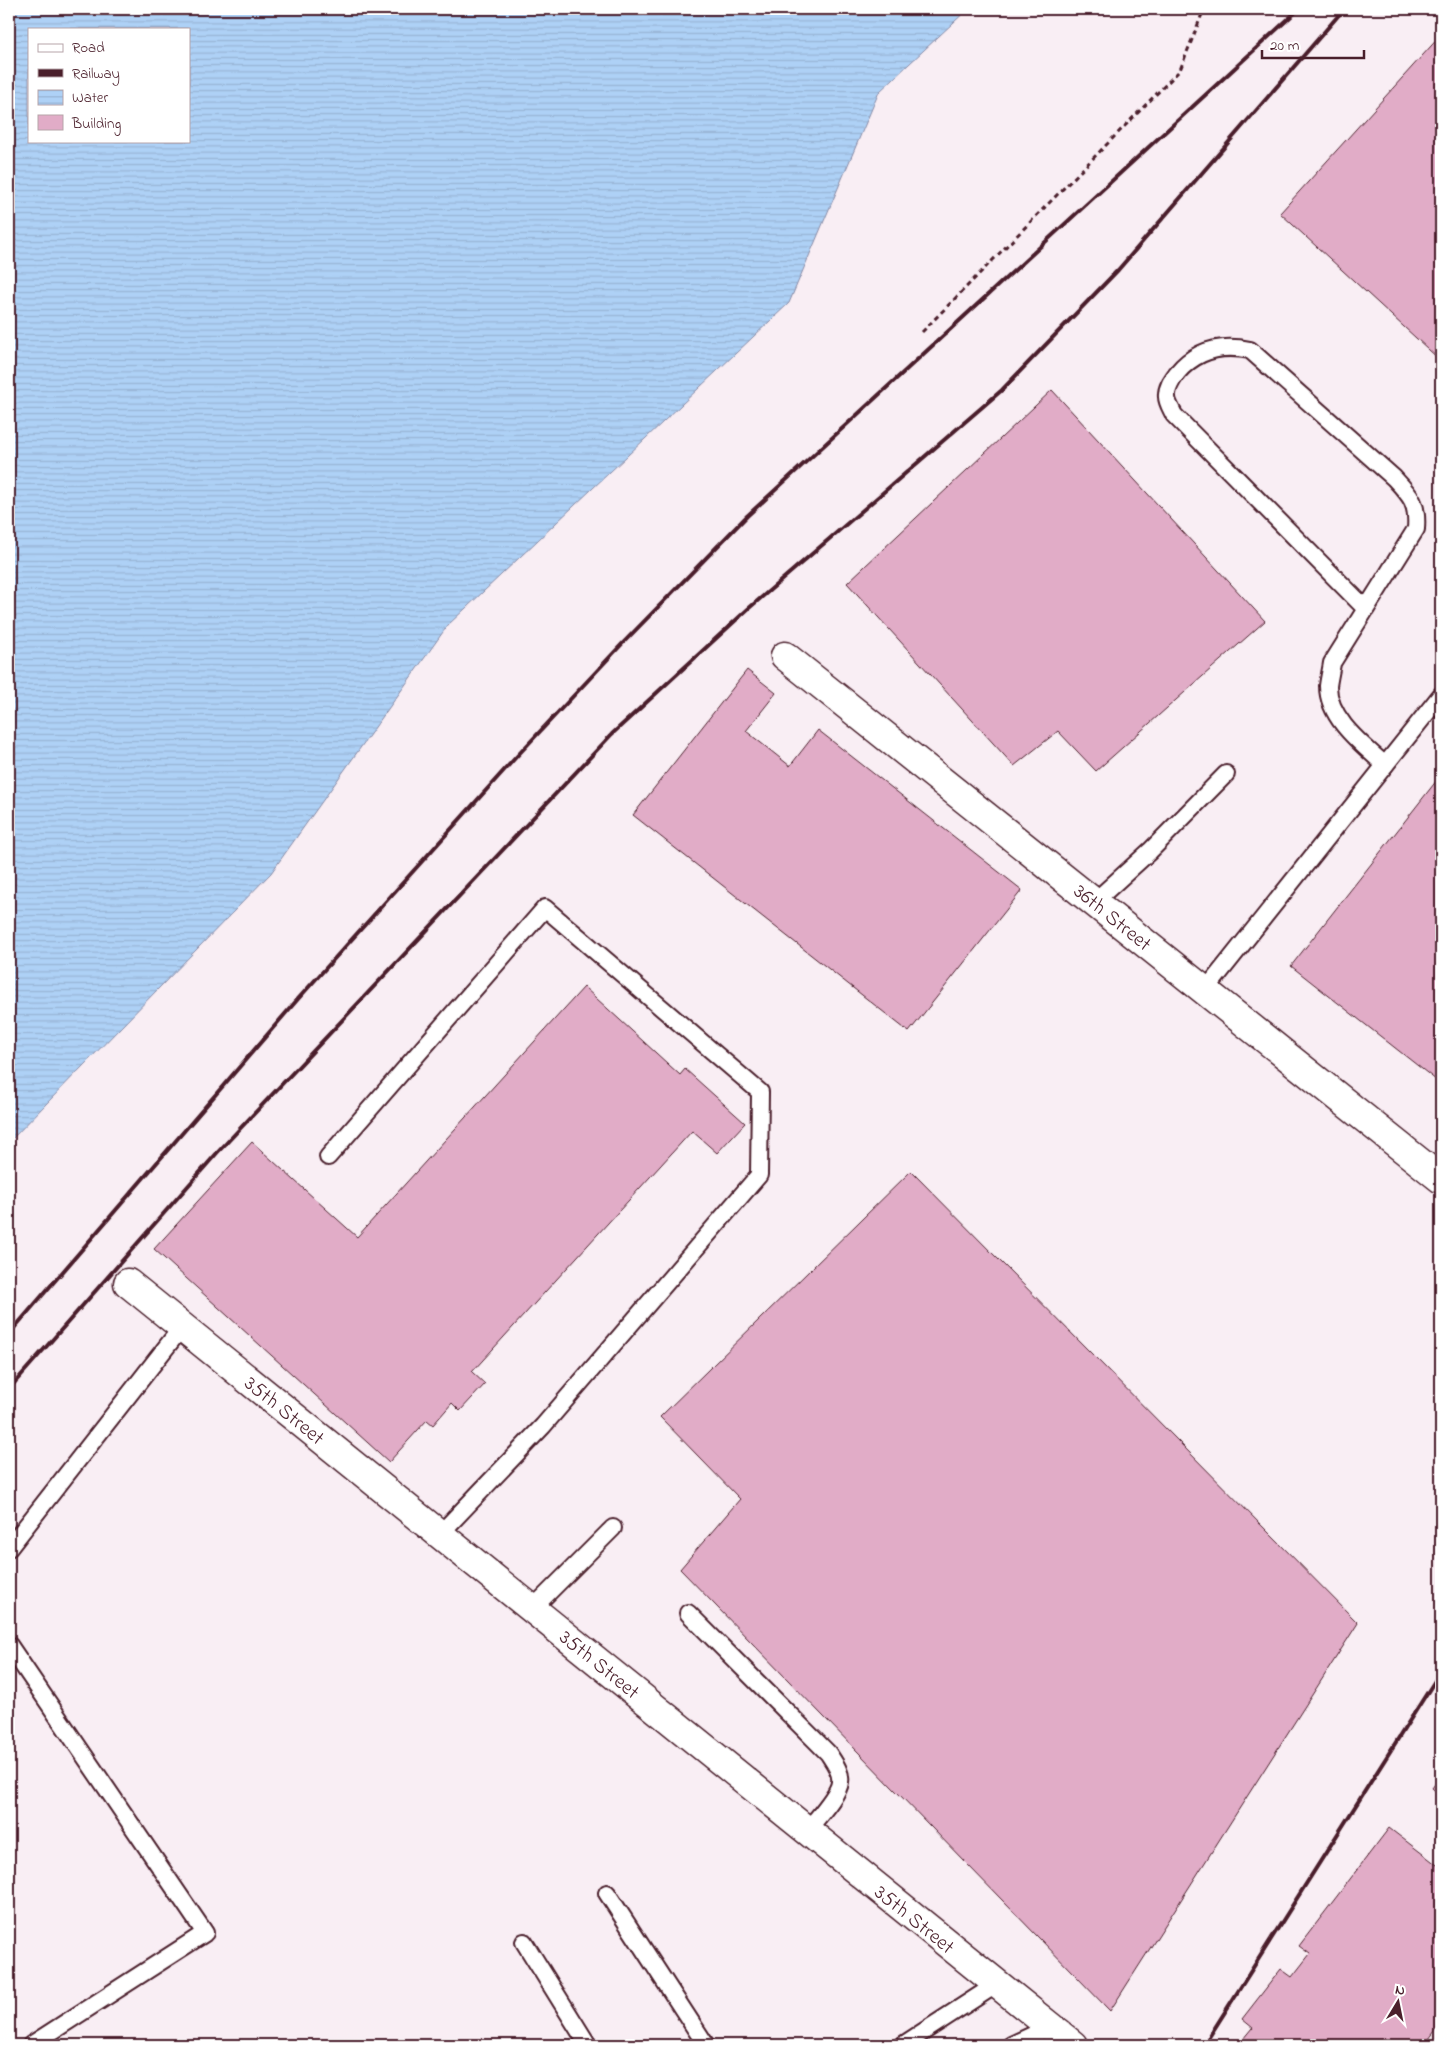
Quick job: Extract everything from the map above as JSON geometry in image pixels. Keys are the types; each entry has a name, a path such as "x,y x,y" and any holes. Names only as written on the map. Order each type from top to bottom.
{"street":[{"name":"36th Street","path":"785,656 1441,1179"},
{"name":"35th Street","path":"128,1283 1073,2045"}],"lane":[{"path":"1366,609 1174,415 1167,398 1169,384 1188,360 1210,350 1232,347 1250,350 1394,478 1410,495 1418,511 1416,529 1366,609 1332,663 1328,686 1332,707 1336,713 1351,733 1385,765"},
{"path":"1205,991 1441,695"},
{"path":"1094,902 1150,851 1226,774"},
{"path":"328,1157 545,908 760,1092 759,1175 543,1426 439,1535"},
{"path":"9,1548 182,1327"},
{"path":"532,1609 613,1528"},
{"path":"688,1613 828,1753 838,1768 840,1782 835,1793 806,1831"},
{"path":"9,1645 205,1932 31,2045"},
{"path":"606,1893 706,2045"},
{"path":"524,1942 588,2045"},
{"path":"903,2045 997,1984"},
{"path":"1011,2045 1050,2027"}],"path":[{"path":"922,332 1180,70 1204,9"}],"water":[{"path":"9,9 968,9 879,92 789,303 448,625 271,873 9,1142"}],"building":[{"path":"1441,35 1441,361 1280,213"},
{"path":"1052,390 1265,621 1096,771 1058,731 1014,766 847,583"},
{"path":"747,670 776,693 746,731 790,766 818,730 1022,890 909,1032 633,815"},
{"path":"1441,775 1441,1084 1291,966"},
{"path":"584,987 680,1075 685,1069 745,1123 717,1153 692,1131 472,1372 485,1384 460,1411 452,1403 433,1425 427,1420 389,1462 154,1249 252,1142 357,1237"},
{"path":"911,1171 1358,1623 1110,2011 680,1569 740,1499 660,1417"},
{"path":"1441,1776 1441,1796 1432,1788"},
{"path":"1389,1828 1441,1868 1441,2023 1426,2043 1429,2045 1239,2045 1253,2028 1242,2019 1281,1969 1292,1977 1310,1954 1299,1946"}],"railway":[{"path":"9,1334 298,999 517,756 622,644 747,516 1299,9"},
{"path":"9,1389 217,1153 612,734 748,609 1002,390 1118,270 1344,9"},
{"path":"1204,2045 1441,1671"}]}
